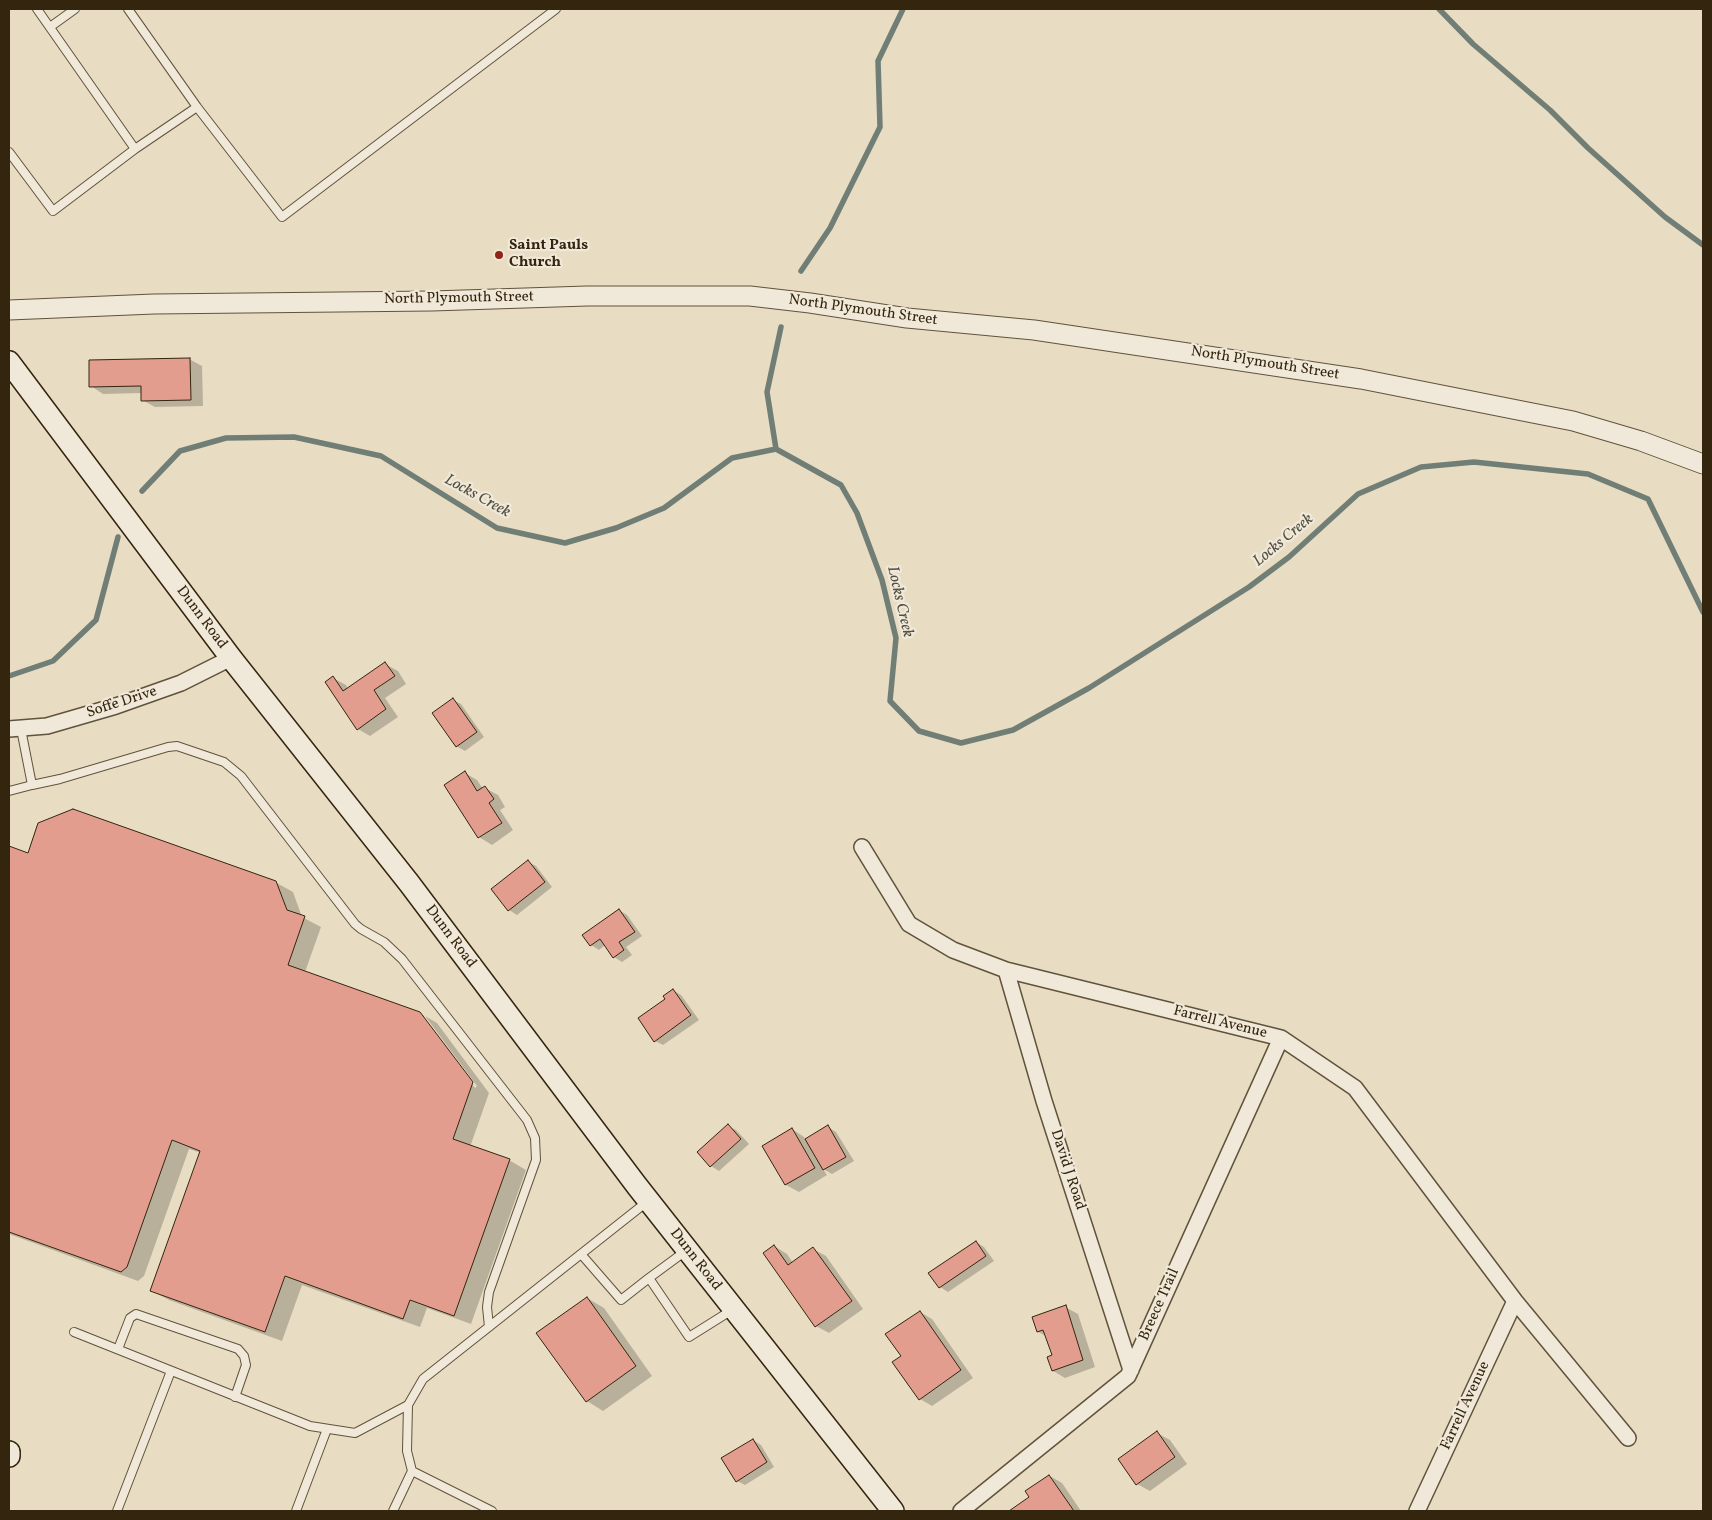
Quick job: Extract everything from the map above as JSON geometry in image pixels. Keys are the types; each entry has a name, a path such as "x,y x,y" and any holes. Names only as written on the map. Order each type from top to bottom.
{"main road":[{"name":"Dunn Road","path":"9,362 231,658 409,883 648,1200 894,1511"}],"street":[{"name":"North Plymouth Street","path":"9,310 154,304 432,301 587,296 750,296 907,318 1034,330 1361,379 1572,421 1642,441 1703,464"},
{"name":"Soffe Drive","path":"15,729 47,726 116,706 181,682 231,658"},
{"name":"Farrell Avenue","path":"862,847 909,924 953,950 1006,970 1281,1038 1355,1088 1515,1301 1628,1438"},
{"name":"David J Road","path":"1006,970 1044,1101 1131,1370"},
{"name":"Breece Trail","path":"961,1511 1128,1376 1281,1038"},
{"name":"Farrell Avenue","path":"1417,1511 1515,1301"}],"lane":[{"path":"37,9 135,149"},
{"path":"50,27 75,9"},
{"path":"128,9 197,106 282,218 556,9"},
{"path":"9,152 54,211 135,149 197,106"},
{"path":"15,729 32,785"},
{"path":"9,791 60,779 177,746 224,762 241,776 355,924 384,942 402,959 527,1120 535,1138 536,1160 489,1292 487,1307 489,1327"},
{"path":"393,1511 412,1471 407,1451 408,1405 423,1379 648,1200"},
{"path":"581,1254 621,1300 688,1250"},
{"path":"649,1278 689,1337 734,1308"},
{"path":"118,1349 130,1318 136,1314 238,1349 244,1356 246,1366 235,1396"},
{"path":"74,1332 310,1426 355,1433 408,1405"},
{"path":"117,1511 171,1371"},
{"path":"296,1511 327,1429"},
{"path":"412,1471 492,1511"}],"building":[{"path":"190,358 191,400 141,401 141,386 89,387 89,360"},
{"path":"385,662 395,676 374,690 386,709 357,730 325,682 333,676 343,691"},
{"path":"453,698 477,732 456,747 432,713"},
{"path":"465,771 477,791 485,786 494,799 489,803 502,823 478,838 444,785"},
{"path":"73,809 276,881 287,910 305,916 288,965 420,1012 473,1082 453,1139 510,1159 454,1316 410,1300 403,1319 285,1276 265,1332 150,1291 200,1151 172,1140 127,1267 121,1272 9,1232 9,846 28,853 38,823"},
{"path":"528,860 545,882 508,911 491,889"},
{"path":"619,909 635,932 619,942 624,950 613,958 600,939 590,946 582,935"},
{"path":"673,989 691,1015 654,1042 638,1018 665,999 663,996"},
{"path":"728,1124 741,1139 710,1167 697,1152"},
{"path":"828,1125 846,1157 823,1170 805,1139"},
{"path":"792,1128 815,1168 785,1185 762,1146"},
{"path":"976,1241 986,1256 939,1288 928,1273"},
{"path":"774,1245 788,1265 813,1247 852,1301 815,1327 763,1253"},
{"path":"587,1297 636,1366 586,1402 536,1333"},
{"path":"1066,1305 1083,1360 1052,1371 1047,1357 1052,1355 1043,1330 1037,1332 1032,1317"},
{"path":"920,1311 961,1370 919,1400 892,1362 901,1356 885,1334"},
{"path":"1157,1431 1175,1457 1136,1485 1118,1459"},
{"path":"753,1439 767,1462 736,1482 721,1458"},
{"path":"1049,1475 1074,1511 1009,1511 1029,1497 1025,1491"}],"waterway":[{"path":"801,271 830,228 880,127 878,61 903,9"},
{"path":"1439,9 1473,44 1550,110 1588,148 1665,217 1703,245"},
{"path":"776,449 767,392 781,327"},
{"name":"Locks Creek","path":"142,491 180,451 226,438 294,437 381,456 497,528 565,543 616,528 664,508 732,458 776,449 841,485 857,513 882,580 896,638 890,701 919,731 961,743 1013,730 1089,688 1249,587 1289,557 1358,494 1421,467 1474,462 1588,474 1648,499 1703,612"},
{"name":"Locks Creek","path":"9,676 53,661 96,620 118,537"}],"place":[{"name":"Saint Pauls Church","path":"499,255"}]}
